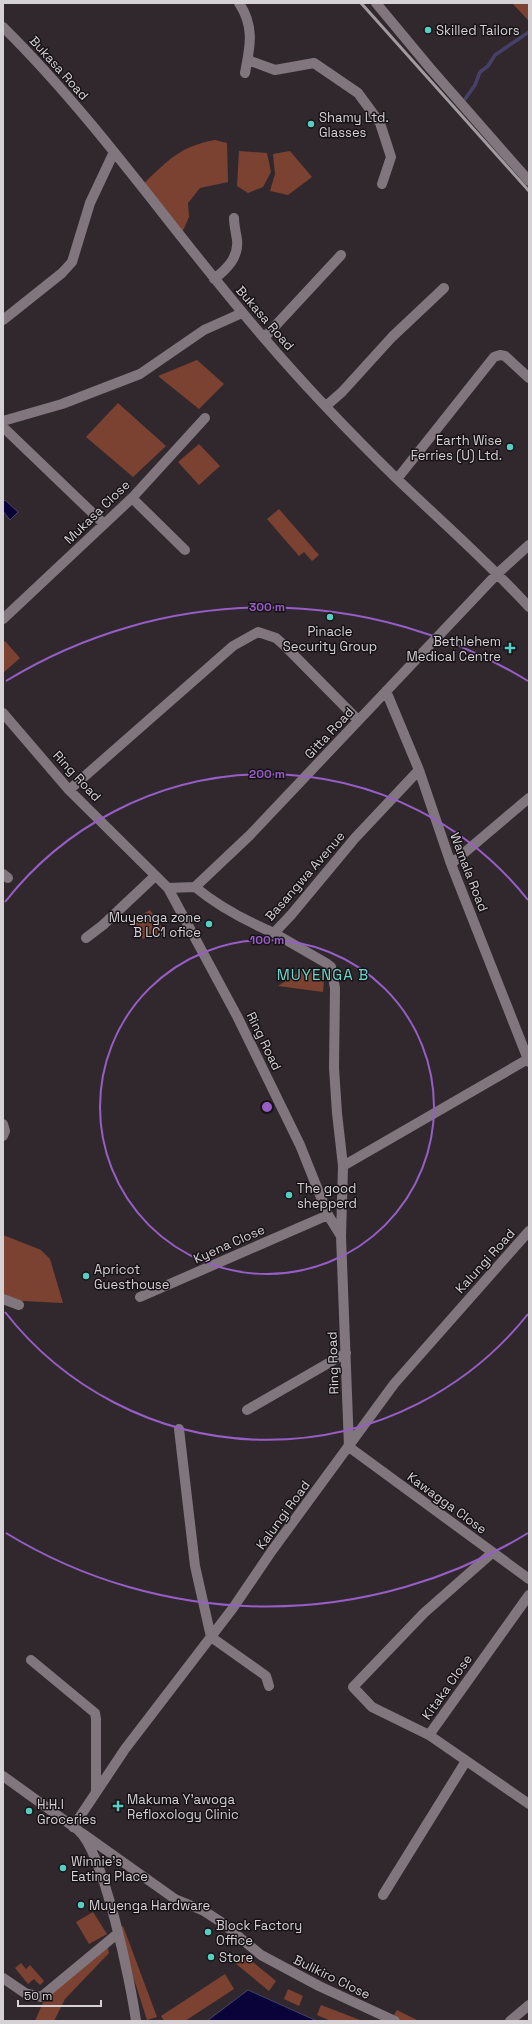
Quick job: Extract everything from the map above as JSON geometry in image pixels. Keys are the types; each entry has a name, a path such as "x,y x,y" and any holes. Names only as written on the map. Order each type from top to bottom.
{"street":[{"path":"240,3 250,22 248,60 245,73"},
{"path":"376,3 430,68 529,181"},
{"name":"Bukasa Road","path":"3,27 39,62 114,152 214,279 264,338 326,406 397,479 498,573 529,607"},
{"path":"248,60 275,70 314,64 358,92 380,123 391,157 382,184"},
{"path":"3,320 62,273 72,262 90,203 114,152"},
{"path":"214,279 225,270 237,248 234,218"},
{"path":"264,338 341,255"},
{"path":"326,406 342,392 392,337 444,288"},
{"path":"3,421 62,404 140,374 204,330 242,313"},
{"path":"397,479 494,357 500,355 505,356 529,378"},
{"name":"Mukasa Close","path":"3,619 132,498 205,418"},
{"path":"3,427 104,524"},
{"path":"132,498 185,550"},
{"name":"Gitta Road","path":"195,887 250,835 498,573 529,545"},
{"path":"70,790 233,646 258,632 276,638 358,720"},
{"name":"Wamala Road","path":"386,691 418,770 451,864 529,1060"},
{"name":"Ring Road","path":"3,713 70,790 168,888 237,1016 300,1144 328,1215 341,1236 349,1447"},
{"name":"Basangwa Avenue","path":"195,887 211,900 255,924 274,932 355,838 418,770"},
{"path":"451,864 529,798"},
{"path":"86,938 155,876"},
{"path":"168,888 195,887"},
{"path":"274,932 326,963 331,967 333,974 335,988 334,1068 343,1166 341,1236"},
{"path":"343,1166 529,1060"},
{"path":"3,1124 5,1131 3,1136"},
{"name":"Kyena Close","path":"140,1297 328,1215"},
{"name":"Kalungi Road","path":"73,1827 125,1749 211,1637 271,1552 407,1368 529,1230"},
{"path":"3,1299 19,1305"},
{"path":"247,1410 346,1353"},
{"path":"179,1429 194,1566 211,1637 266,1676 269,1686"},
{"name":"Kawagga Close","path":"349,1447 529,1580"},
{"path":"429,1735 372,1707 353,1687 424,1613 492,1553"},
{"name":"Kitaka Close","path":"529,1595 429,1735 529,1804"},
{"path":"31,1660 95,1713 96,1792"},
{"path":"383,1894 466,1761"},
{"path":"3,1776 82,1833 86,1839 98,1866 117,1934 136,2021"},
{"name":"Bulikiro Close","path":"82,1833 175,1899 204,1911 221,1922 261,1955 319,1986 394,2021"},
{"path":"3,1978 25,1993 41,1997 117,1934"},
{"path":"510,2021 529,2005"}],"shaded area":[{"path":"512,3 529,3 529,21 527,19"},
{"path":"215,140 227,143 228,182 200,188 188,203 189,217 182,233 144,183 168,161 184,150 192,146"},
{"path":"239,151 267,153 271,172 263,187 248,193 237,186"},
{"path":"290,151 312,177 288,195 270,191 275,174 273,154"},
{"path":"197,360 224,384 199,409 158,376"},
{"path":"118,403 166,446 133,477 86,437"},
{"path":"199,444 220,466 199,485 178,462"},
{"path":"5,500 18,512 10,520 3,511 3,502"},
{"path":"279,509 319,555 312,561 304,552 299,556 267,519"},
{"path":"5,641 20,658 3,673 3,643"},
{"path":"150,910 165,933 157,938 153,933 143,939 131,921"},
{"path":"304,969 320,973 324,980 323,992 278,986"},
{"path":"3,1235 41,1250 50,1259 63,1303 22,1301 3,1294"},
{"path":"93,1912 107,1934 89,1944 76,1922"},
{"path":"123,1926 157,2017 147,2020 118,1929"},
{"path":"107,1944 109,1953 65,1999 54,2021 35,2021 44,2000"},
{"path":"243,1954 276,1981 269,1991 235,1963"},
{"path":"21,1963 26,1969 30,1965 44,1981 40,1985 34,1979 28,1984 15,1968"},
{"path":"225,1974 234,1989 185,2021 164,2021 161,2016"},
{"path":"288,1989 303,1996 299,2006 284,1999"},
{"path":"248,1990 317,2021 207,2021"},
{"path":"321,2005 360,2021 331,2021 317,2015"},
{"path":"397,2010 419,2021 403,2021 392,2018"}],"waterway":[{"path":"463,102 475,85 480,72 488,66 495,55 529,32"}],"railway":[{"path":"361,3 529,191"}],"place":[{"name":"Skilled Tailors","path":"428,30"},
{"name":"Shamy Ltd. Glasses","path":"311,124"},
{"name":"Earth Wise Ferries (U) Ltd.","path":"510,447"},
{"name":"Pinacle Security Group","path":"330,617"},
{"name":"Bethlehem Medical Centre","path":"510,648"},
{"name":"Muyenga zone B LC1 ofice","path":"209,924"},
{"name":"The good shepperd","path":"289,1195"},
{"name":"Apricot Guesthouse","path":"86,1276"},
{"name":"Makuma Y'awoga Refloxology Clinic","path":"118,1806"},
{"name":"H.H.I Groceries","path":"29,1811"},
{"name":"Winnie's Eating Place","path":"63,1868"},
{"name":"Muyenga Hardware","path":"81,1905"},
{"name":"Block Factory Office","path":"208,1932"},
{"name":"Store","path":"211,1957"}],"district":[{"name":"MUYENGA B","path":"323,974"}]}
